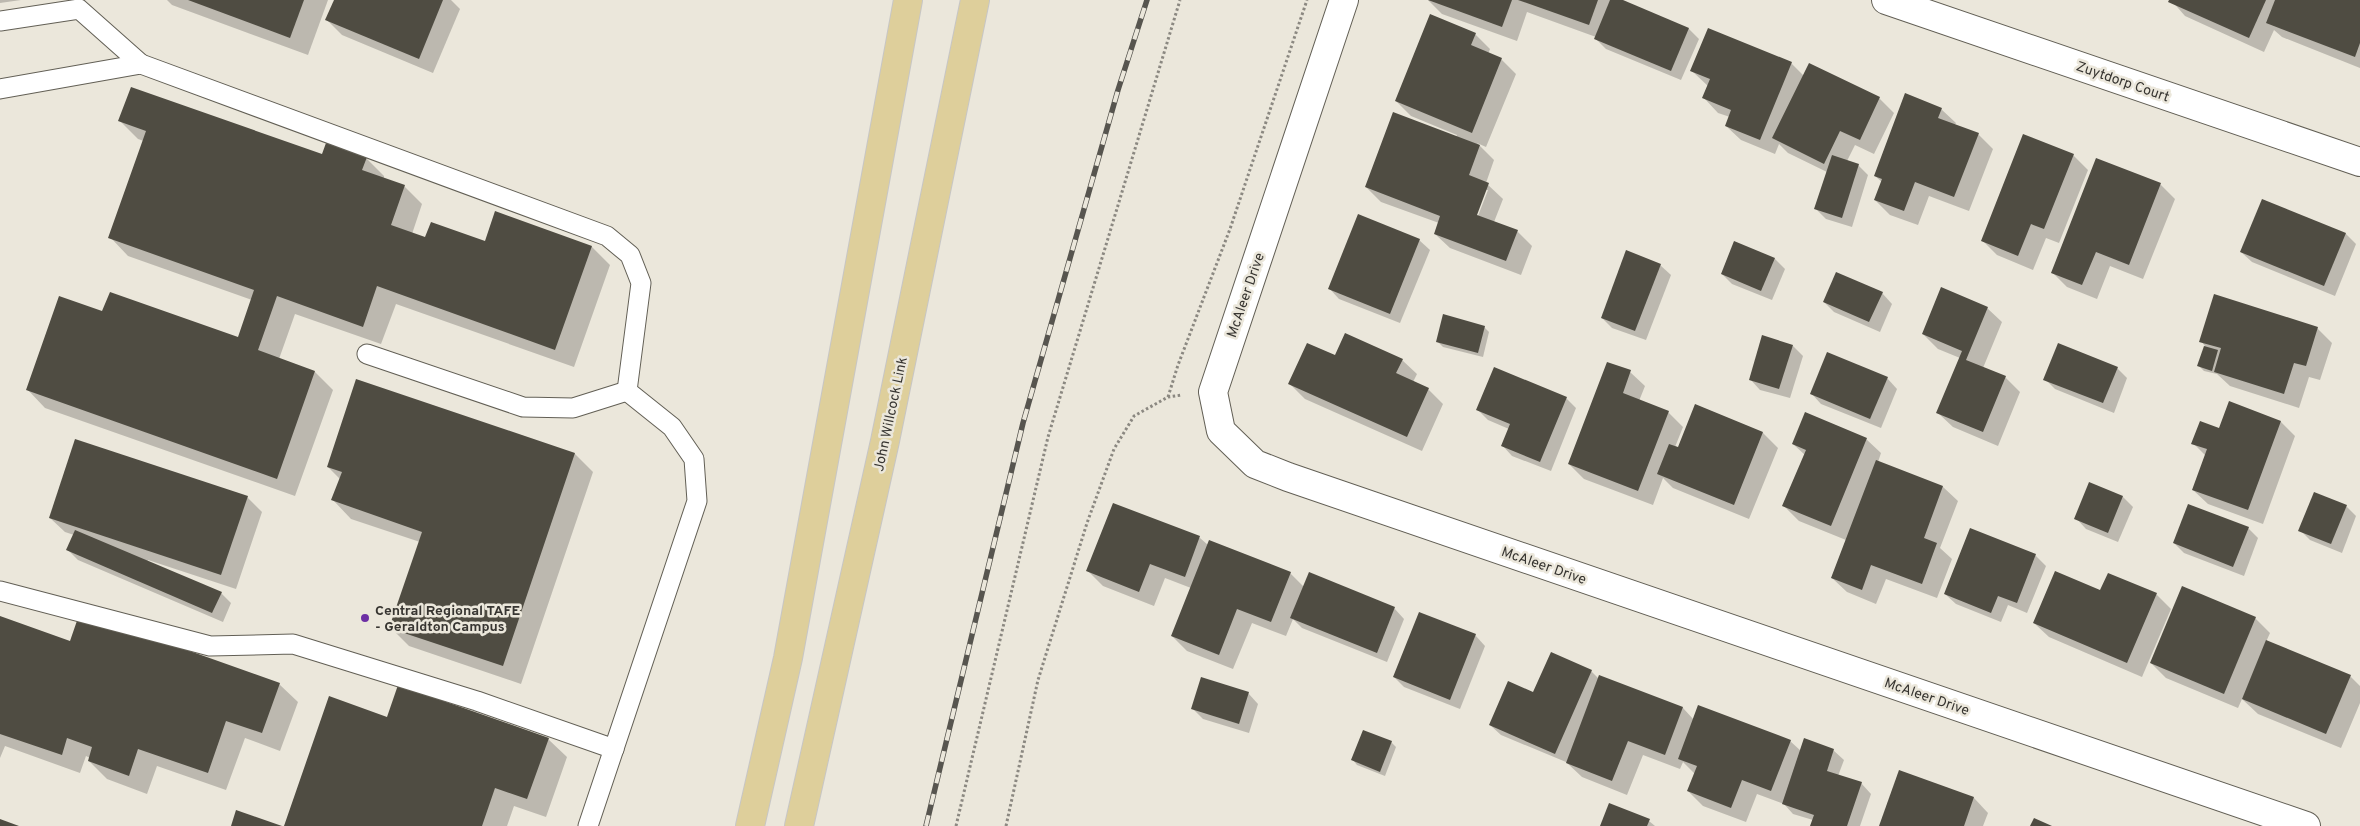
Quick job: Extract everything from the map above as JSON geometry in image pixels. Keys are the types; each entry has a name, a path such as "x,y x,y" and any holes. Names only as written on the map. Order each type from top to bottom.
{"main road":[{"path":"750,826 788,658 908,0"},
{"name":"John Willcock Link","path":"799,826 885,441 975,0"}],"street":[{"name":"McAleer Drive","path":"1344,0 1213,392 1222,431 1255,464 1288,477 2306,826"},
{"name":"Zuytdorp Court","path":"1886,0 2360,162"}],"lane":[{"path":"0,21 79,9 141,64 607,236 630,255 641,282 626,391"},
{"path":"0,88 141,64"},
{"path":"367,354 523,407 573,408 626,391"},
{"path":"588,826 697,500 694,459 672,427 626,391"},
{"path":"0,590 210,646 293,644 477,701 614,749"}],"path":[{"path":"956,826 1048,437 1180,0"},
{"path":"1168,397 1178,365 1230,229 1307,0"},
{"path":"1006,826 1038,680 1087,523 1114,449 1134,416 1168,397 1191,394"}],"building":[{"path":"188,0 304,0 290,38"},
{"path":"334,0 443,0 419,59 325,20"},
{"path":"1428,0 1512,0 1502,27"},
{"path":"1518,0 1598,0 1589,25"},
{"path":"1610,0 1623,0 1689,28 1671,71 1594,39"},
{"path":"2169,0 2266,0 2249,38 2168,2"},
{"path":"2275,0 2360,0 2360,43 2355,57 2266,23"},
{"path":"1430,14 1476,33 1471,45 1502,58 1472,133 1395,101"},
{"path":"1708,28 1792,62 1760,140 1725,126 1731,110 1702,98 1710,79 1690,71"},
{"path":"1809,63 1880,97 1860,140 1840,131 1824,164 1772,138"},
{"path":"131,87 322,154 326,143 367,157 362,170 405,185 391,225 425,237 431,222 485,241 495,211 592,246 555,350 377,286 363,327 277,296 258,350 315,371 277,479 26,390 59,296 102,311 110,292 238,337 254,290 108,238 146,131 118,121"},
{"path":"1905,93 1942,108 1938,118 1979,133 1954,197 1915,182 1904,211 1874,200 1882,179 1874,176"},
{"path":"1393,112 1480,145 1469,175 1489,183 1477,215 1518,230 1506,261 1434,234 1440,216 1365,187"},
{"path":"2023,134 2074,154 2044,229 2031,224 2018,256 1981,241"},
{"path":"1832,155 1859,164 1842,218 1814,209"},
{"path":"2096,158 2161,183 2129,265 2096,252 2082,285 2051,273"},
{"path":"2262,199 2346,233 2324,286 2240,252"},
{"path":"1358,214 1420,239 1390,314 1328,289"},
{"path":"1734,241 1775,258 1761,291 1721,274"},
{"path":"1626,250 1661,264 1635,331 1601,318"},
{"path":"1836,272 1883,292 1869,322 1823,302"},
{"path":"1941,287 1988,307 1966,360 2006,376 1983,432 1936,413 1962,351 1922,334"},
{"path":"2214,294 2318,327 2306,366 2294,363 2284,394 2214,372 2221,348 2199,342"},
{"path":"1443,314 1485,326 1478,353 1436,342"},
{"path":"1345,333 1403,359 1396,373 1429,388 1407,437 1288,384 1307,343 1335,355"},
{"path":"1762,335 1793,345 1779,389 1749,380"},
{"path":"2058,343 2118,367 2103,403 2043,380"},
{"path":"2204,346 2218,350 2212,371 2197,366"},
{"path":"1827,352 1888,377 1870,419 1810,394"},
{"path":"1607,362 1631,370 1623,393 1669,411 1638,491 1568,464"},
{"path":"1494,367 1567,397 1540,462 1501,446 1510,424 1476,410"},
{"path":"356,379 575,453 503,666 389,628 422,532 331,500 342,472 327,467"},
{"path":"2229,401 2281,421 2248,510 2192,490 2207,449 2191,444 2200,421 2219,428"},
{"path":"1695,404 1763,432 1734,505 1657,474 1669,444 1678,447"},
{"path":"1805,412 1867,438 1831,526 1782,506 1806,450 1792,444"},
{"path":"75,439 248,496 221,575 49,518"},
{"path":"1876,460 1943,486 1924,538 1937,543 1922,584 1871,565 1862,590 1831,578"},
{"path":"2089,482 2123,496 2108,533 2074,519"},
{"path":"2314,492 2347,505 2331,544 2298,531"},
{"path":"1113,503 1200,536 1185,577 1150,564 1139,592 1086,571"},
{"path":"2188,504 2249,527 2233,567 2173,543"},
{"path":"1970,528 2036,554 2017,603 1998,596 1991,613 1944,594"},
{"path":"75,530 222,592 212,613 66,550"},
{"path":"1209,540 1291,572 1271,622 1237,609 1219,655 1171,636"},
{"path":"2055,571 2100,590 2108,573 2157,593 2127,663 2033,623"},
{"path":"1309,572 1395,607 1377,653 1290,618"},
{"path":"2182,586 2256,617 2224,694 2150,663"},
{"path":"80,612 280,683 262,733 226,721 208,773 138,749 129,776 88,761 92,747 67,738 62,755 0,734 0,616 70,641"},
{"path":"1419,612 1476,634 1450,700 1393,677"},
{"path":"2266,640 2351,675 2326,734 2242,699"},
{"path":"1551,652 1592,670 1555,754 1489,725 1508,681 1533,692"},
{"path":"1599,675 1683,707 1665,755 1628,741 1612,781 1566,763"},
{"path":"1201,677 1249,692 1239,724 1191,709"},
{"path":"398,685 549,738 527,799 495,788 482,826 284,826 329,696 387,717"},
{"path":"1698,705 1791,740 1771,791 1742,780 1731,808 1687,791 1697,766 1678,759"},
{"path":"1363,730 1392,741 1380,772 1351,760"},
{"path":"1804,738 1834,749 1827,771 1862,782 1847,826 1810,826 1814,815 1782,804"},
{"path":"1899,770 1974,797 1964,826 1879,826"},
{"path":"1609,803 1650,819 1647,826 1600,826"},
{"path":"236,810 282,826 231,826"},
{"path":"2034,818 2052,826 2030,826"},
{"path":"0,819 19,826 0,826"}],"railway":[{"path":"926,826 1023,423 1118,90 1147,0"}],"place":[{"name":"Central Regional TAFE - Geraldton Campus","path":"365,618"}]}
